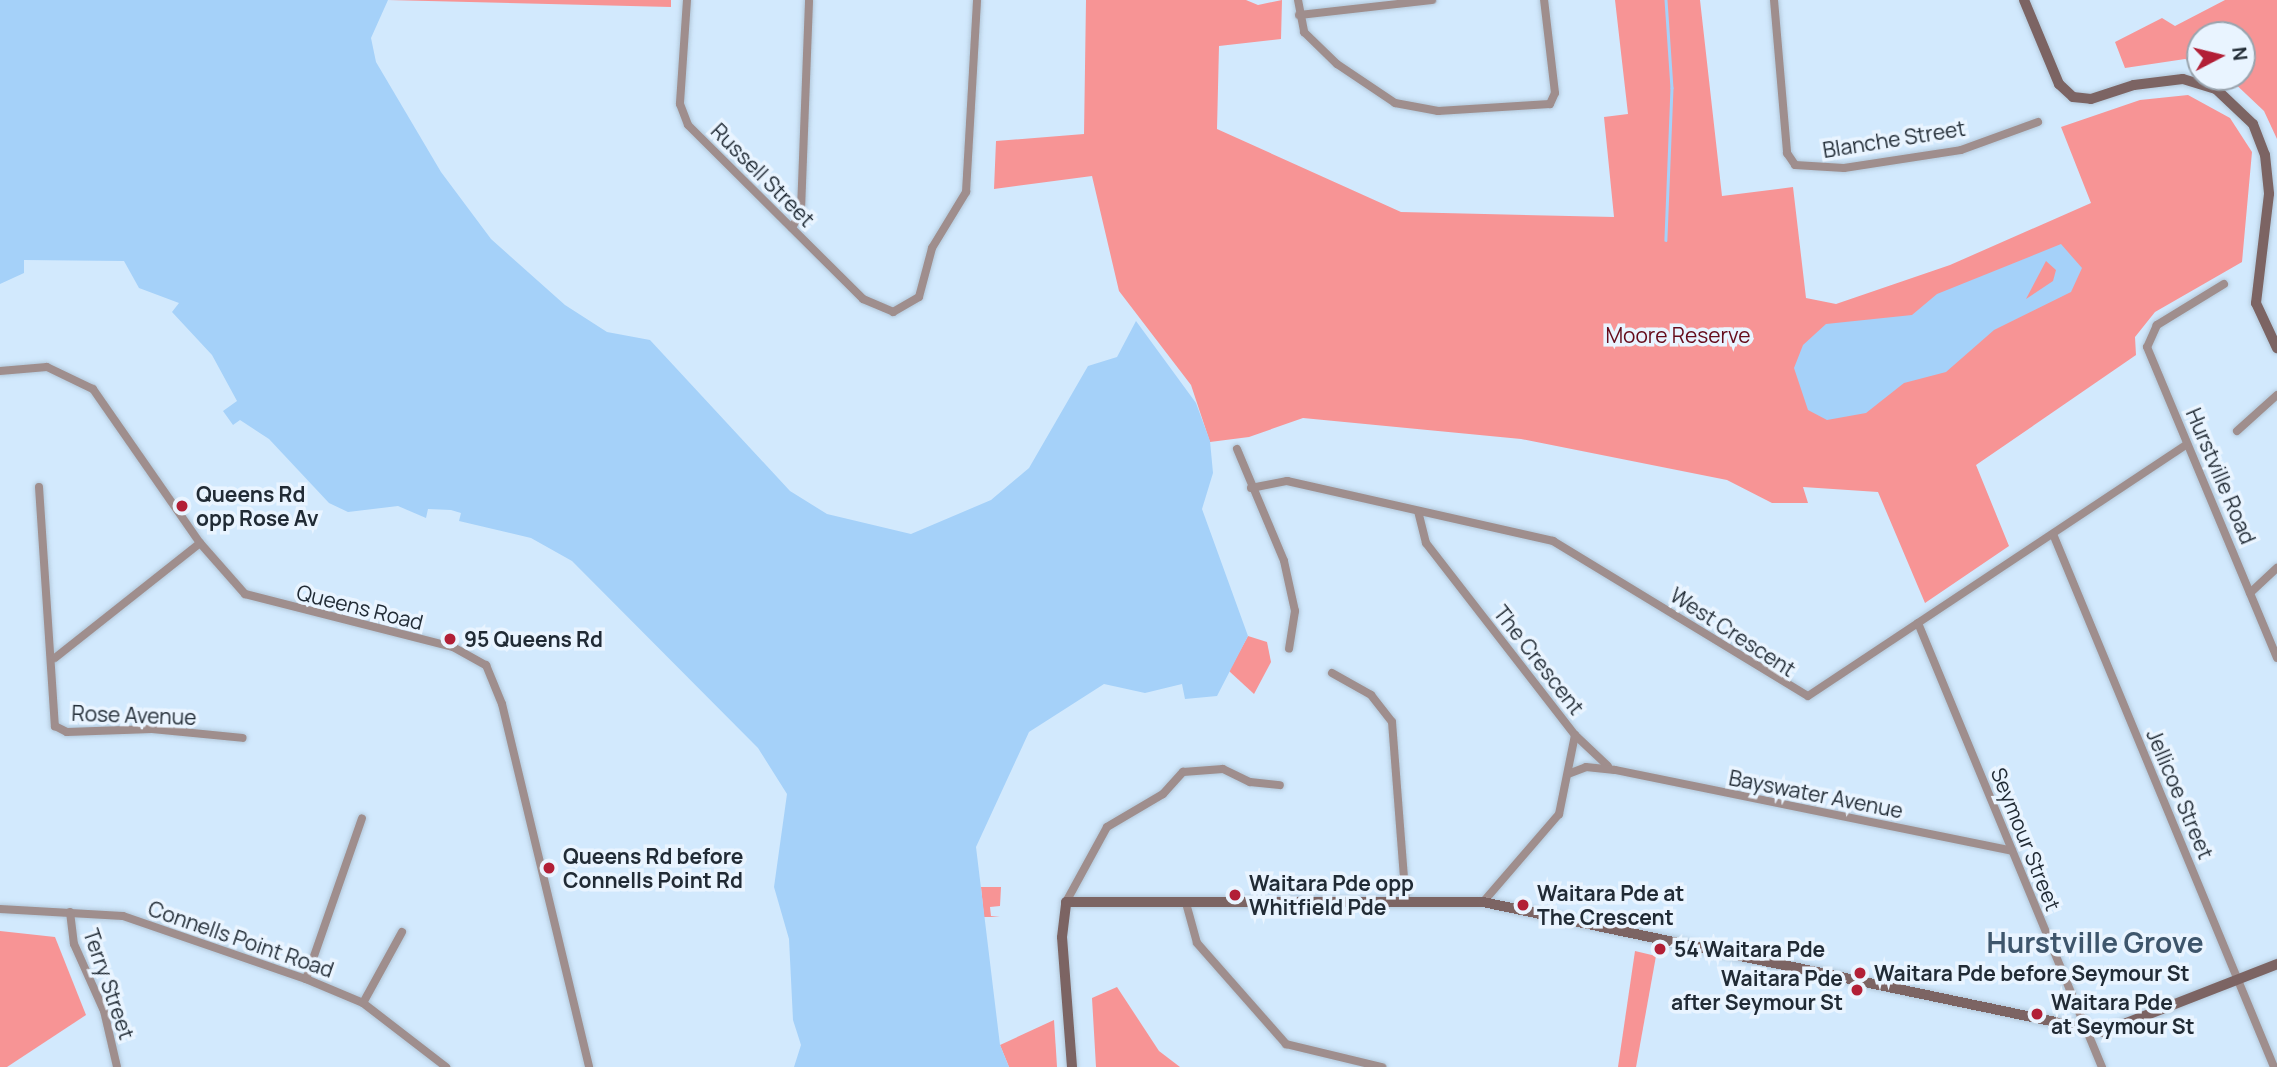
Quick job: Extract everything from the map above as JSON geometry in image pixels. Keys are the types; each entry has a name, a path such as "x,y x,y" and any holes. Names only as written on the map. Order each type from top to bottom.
{"street":[{"name":"Russell Street","path":"687,0 684,118 869,305 893,312 914,304 932,248 967,192 977,0"},
{"path":"792,228 801,210 809,0"},
{"path":"1298,0 1299,15 1306,36 1337,64 1402,106 1540,107 1555,93 1544,0"},
{"path":"1299,15 1432,0"},
{"name":"Blanche Street","path":"1774,0 1787,153 1795,165 1832,169 1961,150 2038,122"},
{"path":"2024,0 2059,84 2073,97 2091,99 2183,79 2216,89 2241,108 2260,139 2267,169 2255,294 2260,321 2277,348"},
{"name":"Hurstville Road","path":"2224,284 2157,325 2147,347 2277,658"},
{"name":"Queens Road","path":"0,371 47,367 93,389 200,543 245,594 453,647 486,665 502,704 589,1067"},
{"path":"2237,431 2277,395"},
{"name":"West Crescent","path":"1251,488 1287,481 1552,541 1804,696 1820,692 1918,623 2187,444"},
{"path":"1237,450 1291,591 1296,624 1289,649"},
{"name":"Rose Avenue","path":"38,487 55,659 49,665 49,696 59,730 243,738"},
{"name":"The Crescent","path":"1418,511 1426,543 1575,735 1556,819 1483,902"},
{"name":"Jellicoe Street","path":"2053,534 2274,1067"},
{"path":"55,659 200,543"},
{"path":"2250,593 2277,568"},
{"name":"Seymour Street","path":"1918,623 2102,1067"},
{"path":"1332,673 1371,695 1392,722 1406,902"},
{"name":"Bayswater Avenue","path":"1575,735 1615,769"},
{"name":"Bayswater Avenue","path":"1568,774 1586,767 1615,769 2012,851"},
{"path":"1072,1067 1062,937 1066,902 1107,827 1163,794 1184,772 1223,769 1251,782 1280,785"},
{"path":"306,979 362,818"},
{"path":"1066,902 1483,902 2086,1031 2117,1029 2277,964"},
{"path":"1186,903 1197,943 1286,1044 1382,1067"},
{"name":"Connells Point Road","path":"0,909 123,916 306,979 363,1003 446,1067"},
{"name":"Terry Street","path":"70,912 117,1067"},
{"path":"363,1003 402,932"}],"green space":[{"path":"388,0 671,0 671,7"},
{"name":"Moore Reserve","path":"1086,0 1246,0 1258,5 1282,0 1281,39 1219,46 1217,129 1401,212 1614,217 1604,117 1628,114 1615,0 1700,0 1722,196 1793,187 1806,298 1836,304 1950,265 2091,203 2061,127 2140,100 2188,95 2230,118 2252,152 2242,262 2155,312 2135,337 2136,355 1976,465 2009,546 1925,603 1878,492 1803,487 1808,503 1772,503 1727,480 1521,439 1303,418 1249,437 1210,442 1191,385 1119,291 1092,176 994,189 996,141 1084,134"},
{"path":"2225,0 2277,0 2277,139 2264,111 2243,91 2256,91 2256,21 2186,21 2186,59 2125,68 2115,42 2162,18 2175,26"},
{"path":"1248,636 1267,642 1271,662 1254,694 1229,671"},
{"path":"981,887 1001,887 1000,906 990,907 991,916 1000,917 984,917"},
{"path":"0,931 55,937 86,1015 7,1067 0,1067"},
{"path":"1635,951 1656,956 1636,1067 1618,1067"},
{"path":"1117,987 1159,1051 1180,1067 1096,1067 1092,998"},
{"path":"1054,1020 1057,1067 1009,1067 1000,1045"}],"water":[{"path":"0,0 388,0 371,38 376,62 441,172 491,239 565,305 607,332 650,340 790,491 827,514 911,534 991,500 1029,468 1088,366 1117,357 1136,321 1196,403 1210,441 1213,473 1202,509 1248,636 1217,696 1185,699 1182,684 1145,693 1104,684 1029,732 976,847 1000,1045 1009,1067 794,1067 801,1045 793,1020 789,939 774,887 787,794 758,748 572,561 531,538 459,521 461,513 451,510 428,509 426,518 398,506 348,512 329,503 269,439 240,420 233,425 223,411 237,401 212,355 172,312 179,303 139,288 124,261 24,260 24,273 0,284"},
{"path":"2061,244 2082,268 2071,292 1994,330 1946,372 1904,383 1866,413 1827,420 1808,410 1794,368 1803,345 1826,324 1912,315 1937,294","holes":["2046,261 2056,270 2053,281 2026,299"]}],"waterway":[{"path":"1666,0 1672,88 1666,240"}],"place":[{"name":"Queens Rd opp Rose Av","path":"182,506"},
{"name":"95 Queens Rd","path":"450,639"},
{"name":"Queens Rd before Connells Point Rd","path":"549,868"},
{"name":"Waitara Pde opp Whitfield Pde","path":"1235,895"},
{"name":"Waitara Pde at The Crescent","path":"1523,905"},
{"name":"54 Waitara Pde","path":"1660,949"},
{"name":"Waitara Pde before Seymour St","path":"1860,973"},
{"name":"Waitara Pde after Seymour St","path":"1857,990"},
{"name":"Waitara Pde at Seymour St","path":"2037,1014"}],"district":[{"name":"Hurstville Grove","path":"2095,942"}]}
